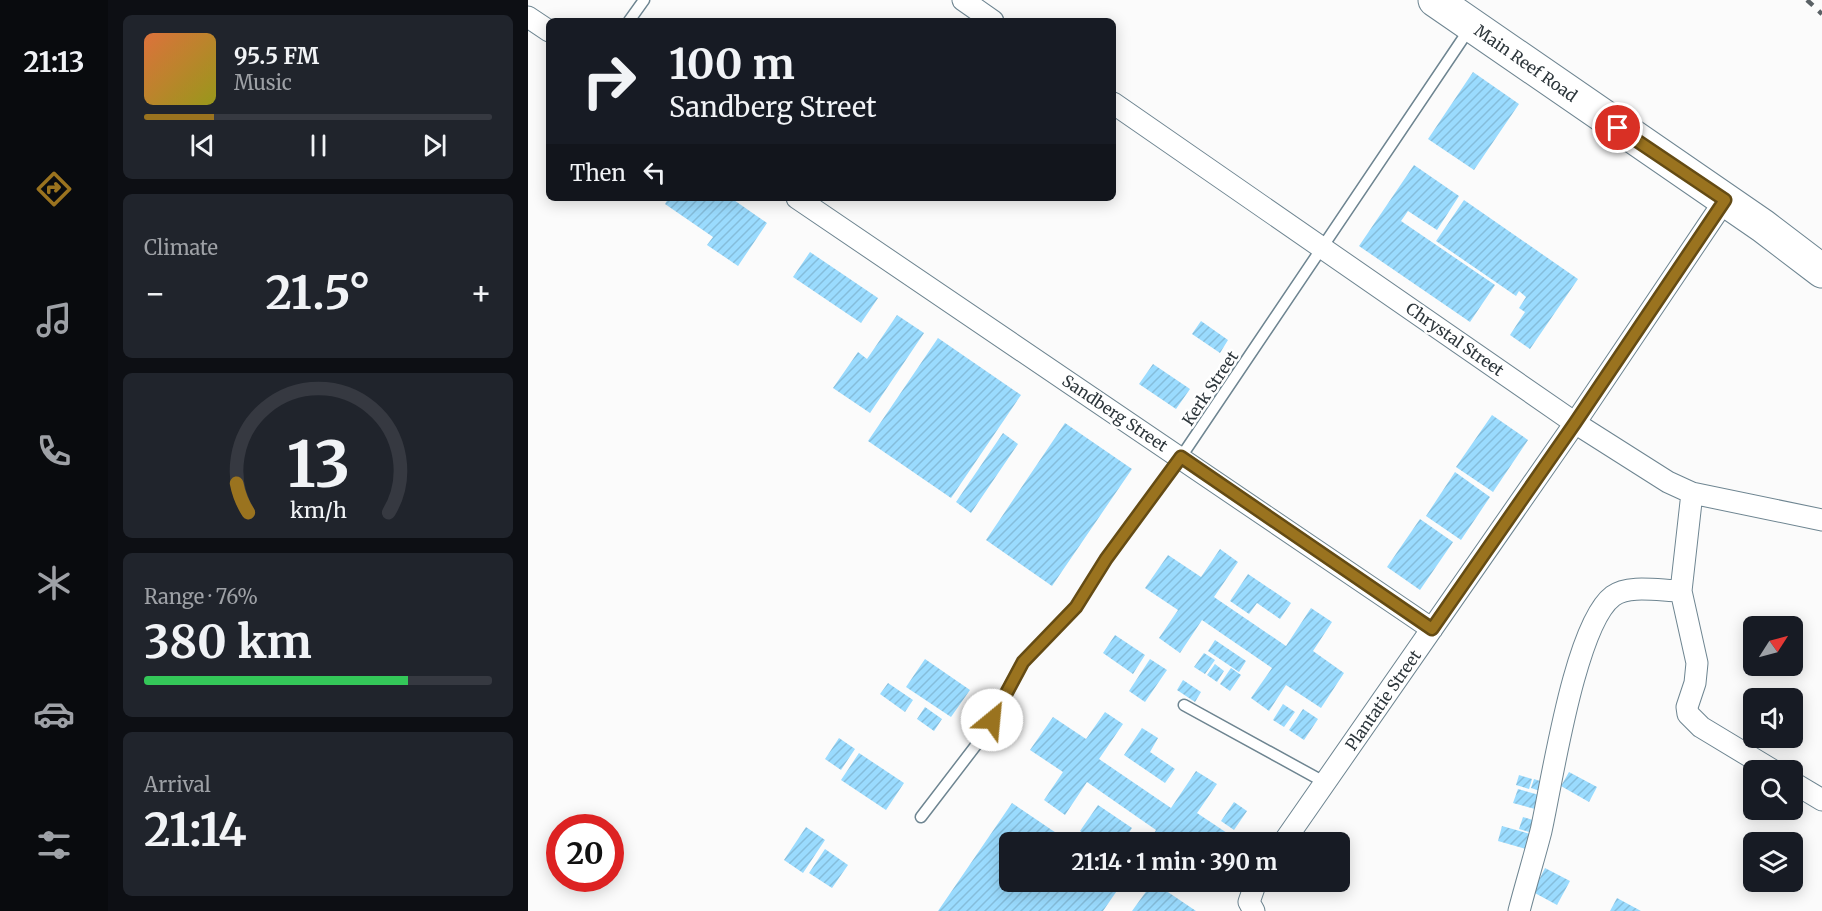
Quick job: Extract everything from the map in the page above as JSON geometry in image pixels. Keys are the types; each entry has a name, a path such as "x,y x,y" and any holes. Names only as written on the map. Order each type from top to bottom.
{"main road":[{"name":"Main Reef Road","path":"1435,0 1725,200 1822,271"}],"street":[{"path":"963,0 989,18"},
{"path":"528,17 546,29"},
{"name":"Chrystal Street","path":"1116,105 1575,423 1668,482 1692,493 1822,520"},
{"name":"Plantatie Street","path":"1292,832 1575,423 1725,200"},
{"name":"Sandberg Street","path":"801,201 1432,629"},
{"path":"1692,493 1681,591 1697,663 1695,682 1687,707 1688,714 1701,727 1756,760"},
{"path":"1519,911 1540,833 1566,707 1598,618 1608,601 1620,592 1681,591"},
{"path":"1803,789 1822,800"},
{"path":"1252,892 1249,902 1254,911"}],"lane":[{"path":"631,18 644,0"},
{"name":"Kerk Street","path":"921,817 980,740 1023,662 1076,607 1106,559 1181,457 1472,26"},
{"path":"1184,705 1326,783"}],"building":[{"path":"1473,72 1519,104 1474,170 1428,139"},
{"path":"1414,165 1459,196 1437,230 1408,211 1401,221 1495,285 1470,322 1359,246"},
{"path":"1464,200 1578,279 1530,349 1510,335 1525,312 1519,308 1526,297 1519,291 1516,296 1436,241"},
{"path":"667,201 735,201 767,223 738,266 707,245 713,237 665,204"},
{"path":"810,252 878,298 861,323 793,277"},
{"path":"897,315 924,333 870,413 833,388 858,352 867,359"},
{"path":"1201,321 1228,340 1220,353 1192,334"},
{"path":"938,338 1021,395 951,498 868,441"},
{"path":"1153,364 1190,389 1176,409 1139,384"},
{"path":"1492,415 1528,440 1493,492 1456,467"},
{"path":"1065,423 1132,469 1052,586 986,540"},
{"path":"1003,433 1018,444 971,513 956,502"},
{"path":"1455,472 1490,497 1461,540 1426,516"},
{"path":"1420,519 1453,542 1420,590 1387,567"},
{"path":"1220,549 1238,562 1214,597 1286,646 1311,608 1332,622 1313,651 1344,673 1321,708 1286,685 1269,711 1251,698 1272,668 1202,620 1180,653 1159,638 1178,610 1145,588 1168,555 1201,577"},
{"path":"1248,574 1291,603 1280,619 1257,603 1249,614 1230,601"},
{"path":"1115,635 1145,655 1133,674 1103,653"},
{"path":"1215,640 1246,661 1239,672 1208,651"},
{"path":"1204,653 1215,660 1205,674 1194,667"},
{"path":"925,659 970,690 951,717 906,687"},
{"path":"1150,659 1167,670 1145,702 1129,691"},
{"path":"1215,664 1224,671 1217,682 1207,675"},
{"path":"1231,668 1241,675 1230,691 1220,684"},
{"path":"1183,680 1201,692 1195,702 1177,690"},
{"path":"888,683 913,700 905,712 880,694"},
{"path":"1283,704 1295,712 1284,727 1273,720"},
{"path":"925,707 942,719 934,731 917,719"},
{"path":"1303,709 1318,719 1304,740 1289,730"},
{"path":"1105,712 1123,724 1099,759 1171,808 1196,771 1217,784 1197,813 1226,832 1155,832 1156,830 1087,782 1065,815 1044,800 1063,772 1030,750 1053,717 1086,739"},
{"path":"1142,728 1158,738 1150,752 1175,769 1165,783 1124,755"},
{"path":"839,738 855,749 841,770 825,759"},
{"path":"859,753 904,783 886,810 841,780"},
{"path":"1569,772 1597,787 1589,802 1561,786"},
{"path":"1519,775 1532,779 1529,789 1516,785"},
{"path":"1534,779 1546,783 1543,792 1531,788"},
{"path":"1518,789 1539,795 1535,809 1513,803"},
{"path":"1234,802 1247,811 1234,830 1221,821"},
{"path":"1012,803 1055,832 999,832 999,892 1116,892 1103,911 938,911"},
{"path":"1098,805 1132,828 1129,832 1080,831"},
{"path":"1523,817 1539,822 1536,834 1519,829"},
{"path":"1502,826 1530,834 1526,849 1498,841"},
{"path":"806,827 825,840 803,873 784,860"},
{"path":"825,849 848,865 832,888 809,873"},
{"path":"1545,868 1570,881 1557,905 1533,892"},
{"path":"1146,892 1168,892 1196,911 1132,911"},
{"path":"1617,898 1641,911 1610,911"}],"railway":[{"path":"1807,0 1822,14"}],"route":[{"path":"992,720 1023,662 1076,607 1106,559 1181,457 1432,629 1575,423 1725,200 1618,128"}]}
